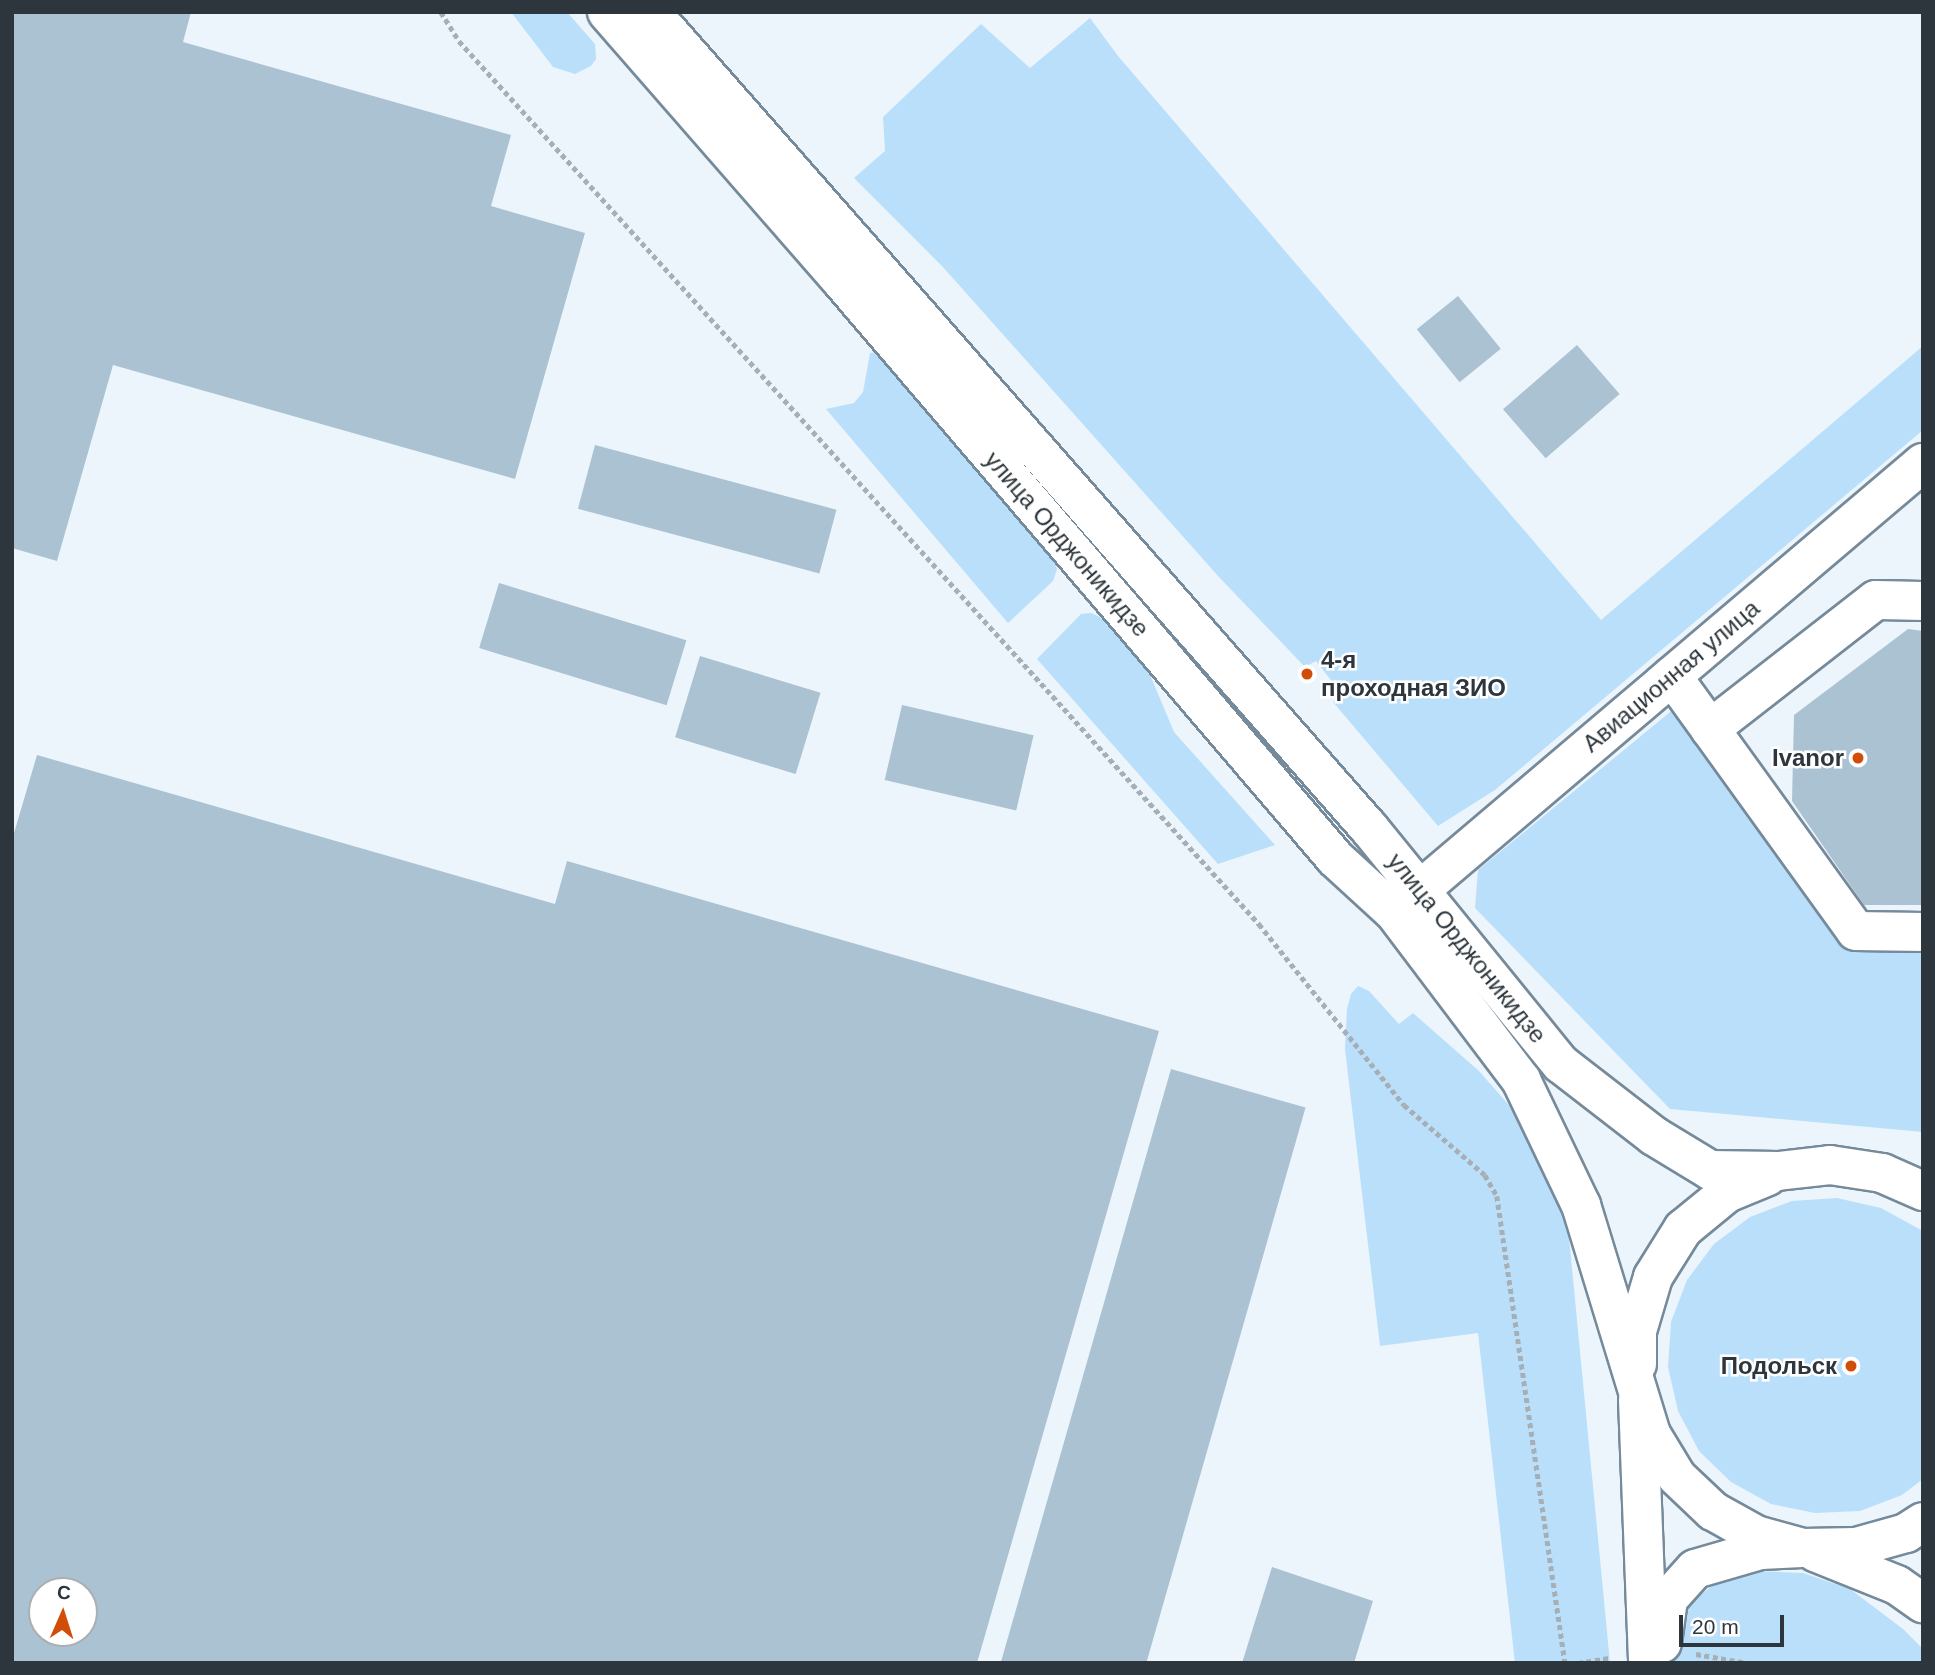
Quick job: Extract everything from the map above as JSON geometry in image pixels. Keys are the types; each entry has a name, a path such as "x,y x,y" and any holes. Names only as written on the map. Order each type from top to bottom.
{"main road":[{"name":"улица Орджоникидзе","path":"607,12 849,289 1335,858 1394,912 1521,1080 1580,1205 1638,1387"},
{"name":"улица Орджоникидзе","path":"651,12 1420,890 1561,1064 1654,1136 1710,1170 1778,1171"},
{"name":"Авиационная улица","path":"1420,890 1923,463"},
{"path":"1710,729 1876,600 1923,601"},
{"path":"1671,676 1856,931 1923,932"},
{"path":"1648,1663 1637,1331 1653,1277 1683,1229 1727,1193 1778,1171 1830,1165 1882,1173 1923,1191"},
{"path":"1638,1387 1651,1434 1677,1476 1713,1511 1756,1535 1803,1548 1898,1585 1923,1603"},
{"path":"1660,1663 1668,1600 1695,1569 1761,1550 1856,1547 1906,1533 1923,1522"}],"path":[{"path":"441,12 459,41 1259,924 1404,1105 1485,1175 1497,1196 1565,1663"}],"shaded area":[{"path":"511,12 567,12 595,44 596,59 591,66 575,74 553,67"},
{"path":"1090,18 1118,56 1601,620 1923,346 1923,430 1495,790 1438,826 1333,702 1341,693 1316,661 1305,667 1219,577 942,266 854,178 885,151 883,117 981,24 1030,68"},
{"path":"877,352 1052,557 1057,569 1053,581 1008,623 826,409 854,403 863,392 870,353"},
{"path":"1091,613 1100,617 1148,670 1174,732 1275,845 1218,864 1037,659 1081,614"},
{"path":"1675,708 1849,943 1923,945 1923,1132 1670,1109 1475,908 1478,870"},
{"path":"1358,986 1369,991 1399,1024 1413,1013 1479,1071 1522,1120 1550,1175 1569,1237 1610,1663 1515,1663 1478,1333 1380,1346 1345,1049 1347,1009 1351,994"},
{"path":"1837,1198 1881,1208 1923,1231 1923,1479 1902,1495 1860,1511 1815,1513 1771,1504 1731,1482 1699,1451 1678,1411 1668,1367 1671,1322 1687,1280 1714,1244 1750,1217 1792,1201"},
{"path":"1755,1571 1803,1573 1850,1589 1903,1629 1923,1649 1923,1663 1665,1663 1685,1607 1722,1578"}],"building":[{"path":"12,12 191,12 183,42 511,135 491,206 585,233 515,479 113,365 57,561 12,548"},
{"path":"1458,296 1501,349 1460,382 1417,329"},
{"path":"1577,345 1620,394 1546,458 1503,409"},
{"path":"595,445 836,510 819,573 578,509"},
{"path":"499,583 686,640 667,705 479,648"},
{"name":"Ivanor","path":"1908,629 1923,631 1923,905 1864,905 1792,801 1794,715"},
{"path":"700,656 820,693 796,774 675,737"},
{"path":"902,705 1034,735 1016,810 885,780"},
{"path":"37,755 555,904 567,861 1159,1031 977,1663 12,1663 12,840"},
{"path":"1171,1069 1306,1108 1146,1663 1001,1663"},
{"path":"1272,1567 1373,1601 1354,1663 1242,1663"}],"place":[{"name":"4-я проходная ЗИО","path":"1307,674"},
{"name":"Ivanor","path":"1858,758"},
{"name":"Подольск","path":"1851,1366"}]}
